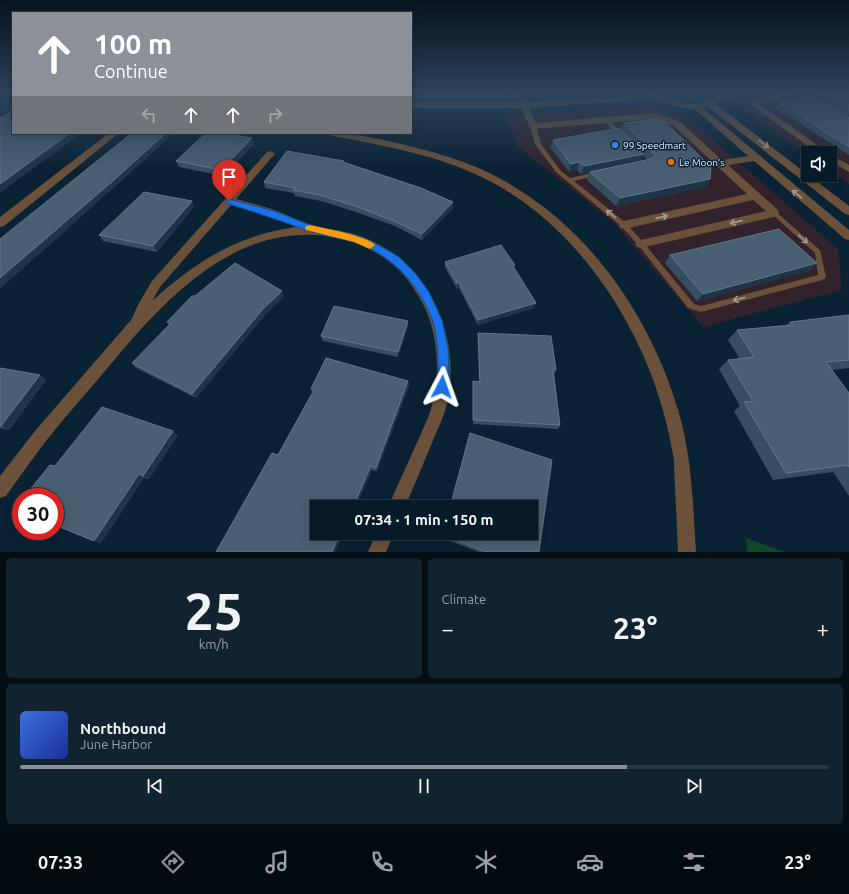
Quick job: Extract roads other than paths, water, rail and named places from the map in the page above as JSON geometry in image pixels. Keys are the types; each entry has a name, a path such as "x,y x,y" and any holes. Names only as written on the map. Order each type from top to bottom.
{"street":[{"path":"530,119 533,126 627,119"},
{"path":"665,119 677,124 774,213"},
{"path":"709,119 754,158 849,236"},
{"path":"729,119 849,211"},
{"path":"774,119 814,146"},
{"path":"0,223 114,134"},
{"path":"338,134 430,154 497,180 526,199 559,225 585,253 614,291 643,340 665,390 681,455 687,552"},
{"path":"137,323 147,297 156,284 270,154"},
{"path":"719,164 754,158"},
{"path":"837,161 849,169"},
{"path":"624,225 755,196"},
{"path":"229,201 271,213 316,230 357,239 377,248 396,259 421,288 437,320 443,348 443,376 439,409 399,500"},
{"path":"824,216 849,211"},
{"path":"641,244 774,213"},
{"path":"0,490 40,436 137,323 171,291 202,266 232,249 269,236 294,231 316,230"},
{"path":"377,552 382,540"}],"lane":[{"path":"607,121 627,142"},
{"path":"533,126 538,144 558,171 624,225 692,306 700,309 822,277 818,252 774,213"},
{"path":"569,180 600,174"}],"place":[{"name":"99 Speedmart","path":"615,145"},
{"name":"Le Moon‘s","path":"671,162"}]}
